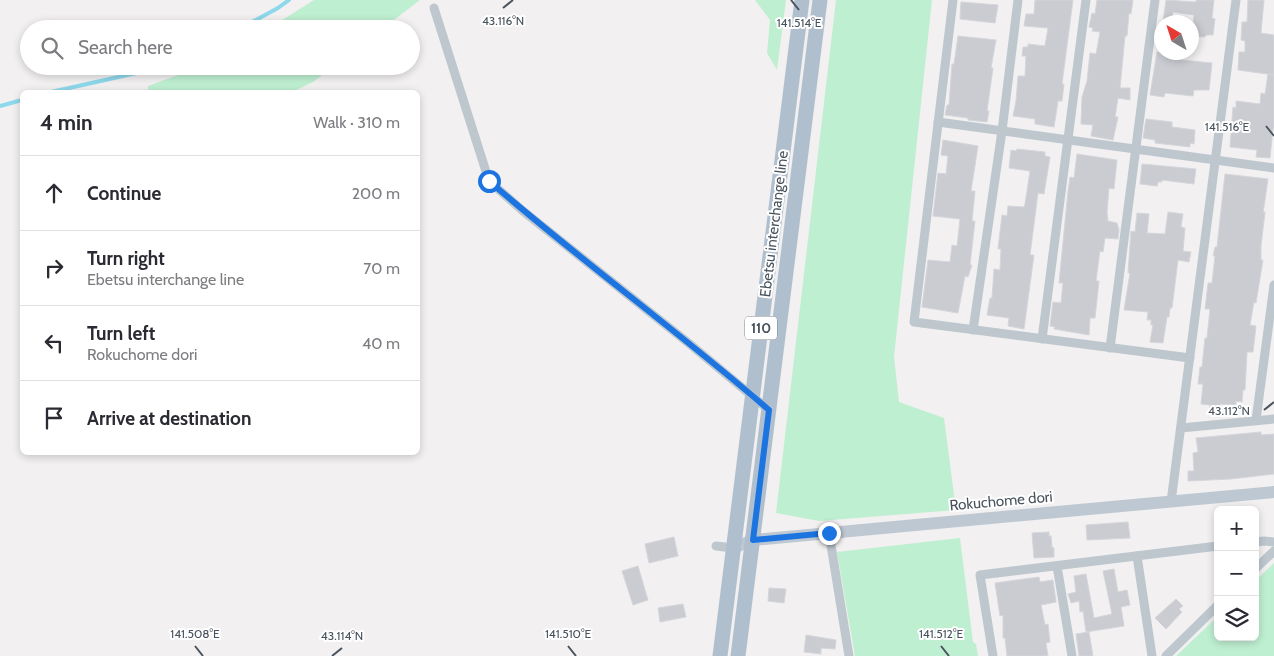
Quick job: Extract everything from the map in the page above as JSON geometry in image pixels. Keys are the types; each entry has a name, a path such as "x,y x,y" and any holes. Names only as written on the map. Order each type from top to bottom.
{"main road":[{"name":"Ebetsu interchange line","path":"720,656 802,0"},
{"name":"Ebetsu interchange line","path":"738,656 820,0"}],"street":[{"path":"953,0 914,322 1190,358"},
{"path":"973,330 1002,131 1018,0"},
{"path":"1042,339 1086,0"},
{"path":"1110,348 1155,0"},
{"path":"1171,502 1236,0"},
{"path":"434,8 489,181 769,410"},
{"path":"938,122 1274,168"},
{"path":"1256,420 1274,286"},
{"path":"1181,428 1274,418"},
{"name":"Rokuchome dori","path":"733,548 753,540 1274,492"},
{"path":"829,533 849,656"},
{"path":"1259,542 1274,542"},
{"path":"716,546 733,548"},
{"path":"993,656 980,575 1214,546"},
{"path":"1259,565 1274,551"},
{"path":"1137,556 1152,656"},
{"path":"1056,566 1072,656"},
{"path":"1166,656 1214,610"}],"green space":[{"path":"314,0 420,0 394,20 282,20"},
{"path":"755,0 786,0 777,70 767,53 770,20"},
{"path":"836,0 932,0 894,357 899,402 944,418 956,510 819,521 776,513"},
{"path":"178,75 322,75 296,90 148,90 148,86"},
{"path":"960,538 973,642 976,644 978,656 855,656 837,552"},
{"path":"1274,563 1274,656 1176,656 1214,620 1214,641 1259,641 1259,577"}],"building":[{"path":"1035,0 1073,0 1062,84 1064,84 1062,101 1058,101 1054,127 1035,124 1035,119 1013,116 1018,76 1025,76 1026,56 1022,56 1023,47 1028,47 1028,44 1045,46 1048,28 1024,26 1026,14 1034,14"},
{"path":"1097,0 1133,0 1131,14 1129,13 1127,36 1125,36 1120,88 1130,88 1130,100 1118,98 1115,117 1118,117 1113,140 1091,136 1093,125 1081,124 1082,97 1087,81 1090,53 1096,54 1100,32 1092,31 1093,28 1089,27 1092,13 1095,14"},
{"path":"1166,0 1196,2 1196,0 1214,0 1212,18 1215,19 1213,35 1199,37 1199,15 1173,12 1172,15 1164,15"},
{"path":"1248,0 1264,0 1261,33 1274,35 1274,75 1238,70 1239,52 1245,52 1245,41 1241,40 1242,22 1247,22"},
{"path":"961,2 998,5 995,23 960,19"},
{"path":"958,36 996,40 991,68 993,68 987,122 945,115 947,105 949,105 952,64 954,64"},
{"path":"1156,60 1212,63 1209,90 1194,90 1193,96 1165,93 1164,97 1150,95"},
{"path":"1268,74 1274,75 1274,129 1270,158 1256,157 1257,150 1230,147 1233,107 1236,108 1236,101 1260,104 1261,93 1265,94"},
{"path":"1146,119 1172,122 1172,127 1195,130 1194,144 1190,143 1190,147 1155,143 1155,140 1143,138"},
{"path":"943,140 978,146 971,191 975,191 972,221 975,221 970,265 972,265 968,277 965,276 958,313 922,307 928,260 950,262 952,245 957,246 960,219 933,216 938,173 946,174 948,156 941,155"},
{"path":"1017,149 1045,152 1045,156 1050,157 1044,194 1038,193 1030,255 1034,255 1024,329 1008,326 1009,318 987,315 990,298 992,298 994,269 1000,270 1001,249 998,249 1002,215 1007,216 1008,206 1024,207 1025,204 1030,171 1009,168 1011,150 1016,151"},
{"path":"1077,154 1117,160 1114,189 1109,188 1107,212 1108,221 1117,223 1119,230 1118,239 1105,238 1103,252 1100,251 1096,281 1099,281 1095,318 1090,318 1089,335 1054,329 1055,327 1050,326 1053,302 1061,303 1063,283 1059,283 1068,191 1070,177 1074,178"},
{"path":"1142,164 1196,169 1194,184 1162,180 1162,182 1158,182 1157,186 1140,184"},
{"path":"1225,174 1268,179 1263,212 1265,212 1261,260 1263,260 1256,303 1254,302 1250,325 1256,326 1253,352 1247,352 1245,390 1243,390 1242,402 1236,401 1236,405 1220,404 1220,411 1210,410 1210,405 1201,404 1203,384 1198,384 1205,338 1207,338 1210,309 1205,309 1208,283 1212,283 1215,256 1213,256 1215,247 1217,247"},
{"path":"1168,212 1183,214 1181,227 1185,228 1183,251 1191,252 1189,262 1178,260 1172,308 1170,308 1169,317 1167,317 1163,343 1150,342 1153,325 1151,325 1151,320 1147,320 1148,312 1124,310 1130,273 1128,273 1131,231 1135,232 1137,213 1149,214 1147,233 1165,234"},
{"path":"1261,432 1261,435 1274,434 1274,474 1188,481 1188,471 1194,471 1193,453 1198,452 1196,438"},
{"path":"1128,522 1130,538 1087,540 1086,525"},
{"path":"1049,532 1052,547 1054,548 1054,557 1034,558 1032,533"},
{"path":"674,537 678,556 649,563 645,544"},
{"path":"638,566 648,600 633,605 622,571"},
{"path":"1114,569 1118,592 1127,590 1130,605 1121,607 1124,626 1086,632 1083,611 1080,612 1079,601 1071,603 1068,594 1076,592 1074,576 1086,574 1094,618 1112,614 1103,571"},
{"path":"1039,577 1040,582 1053,580 1056,602 1041,605 1045,625 1048,624 1050,642 1046,643 1048,656 1007,656 1005,638 1003,638 1003,615 1000,616 995,583"},
{"path":"769,588 786,589 784,603 768,601"},
{"path":"1176,599 1183,606 1179,609 1182,612 1166,629 1155,618"},
{"path":"683,604 686,617 660,622 658,608"},
{"path":"1089,632 1093,656 1079,656 1076,634"},
{"path":"806,635 836,640 835,649 821,648 821,654 804,652"}],"waterway":[{"path":"256,20 289,0"},
{"path":"60,90 128,75"},
{"path":"0,106 20,101"}],"route":[{"path":"489,181 769,410 753,540 829,533"}]}
